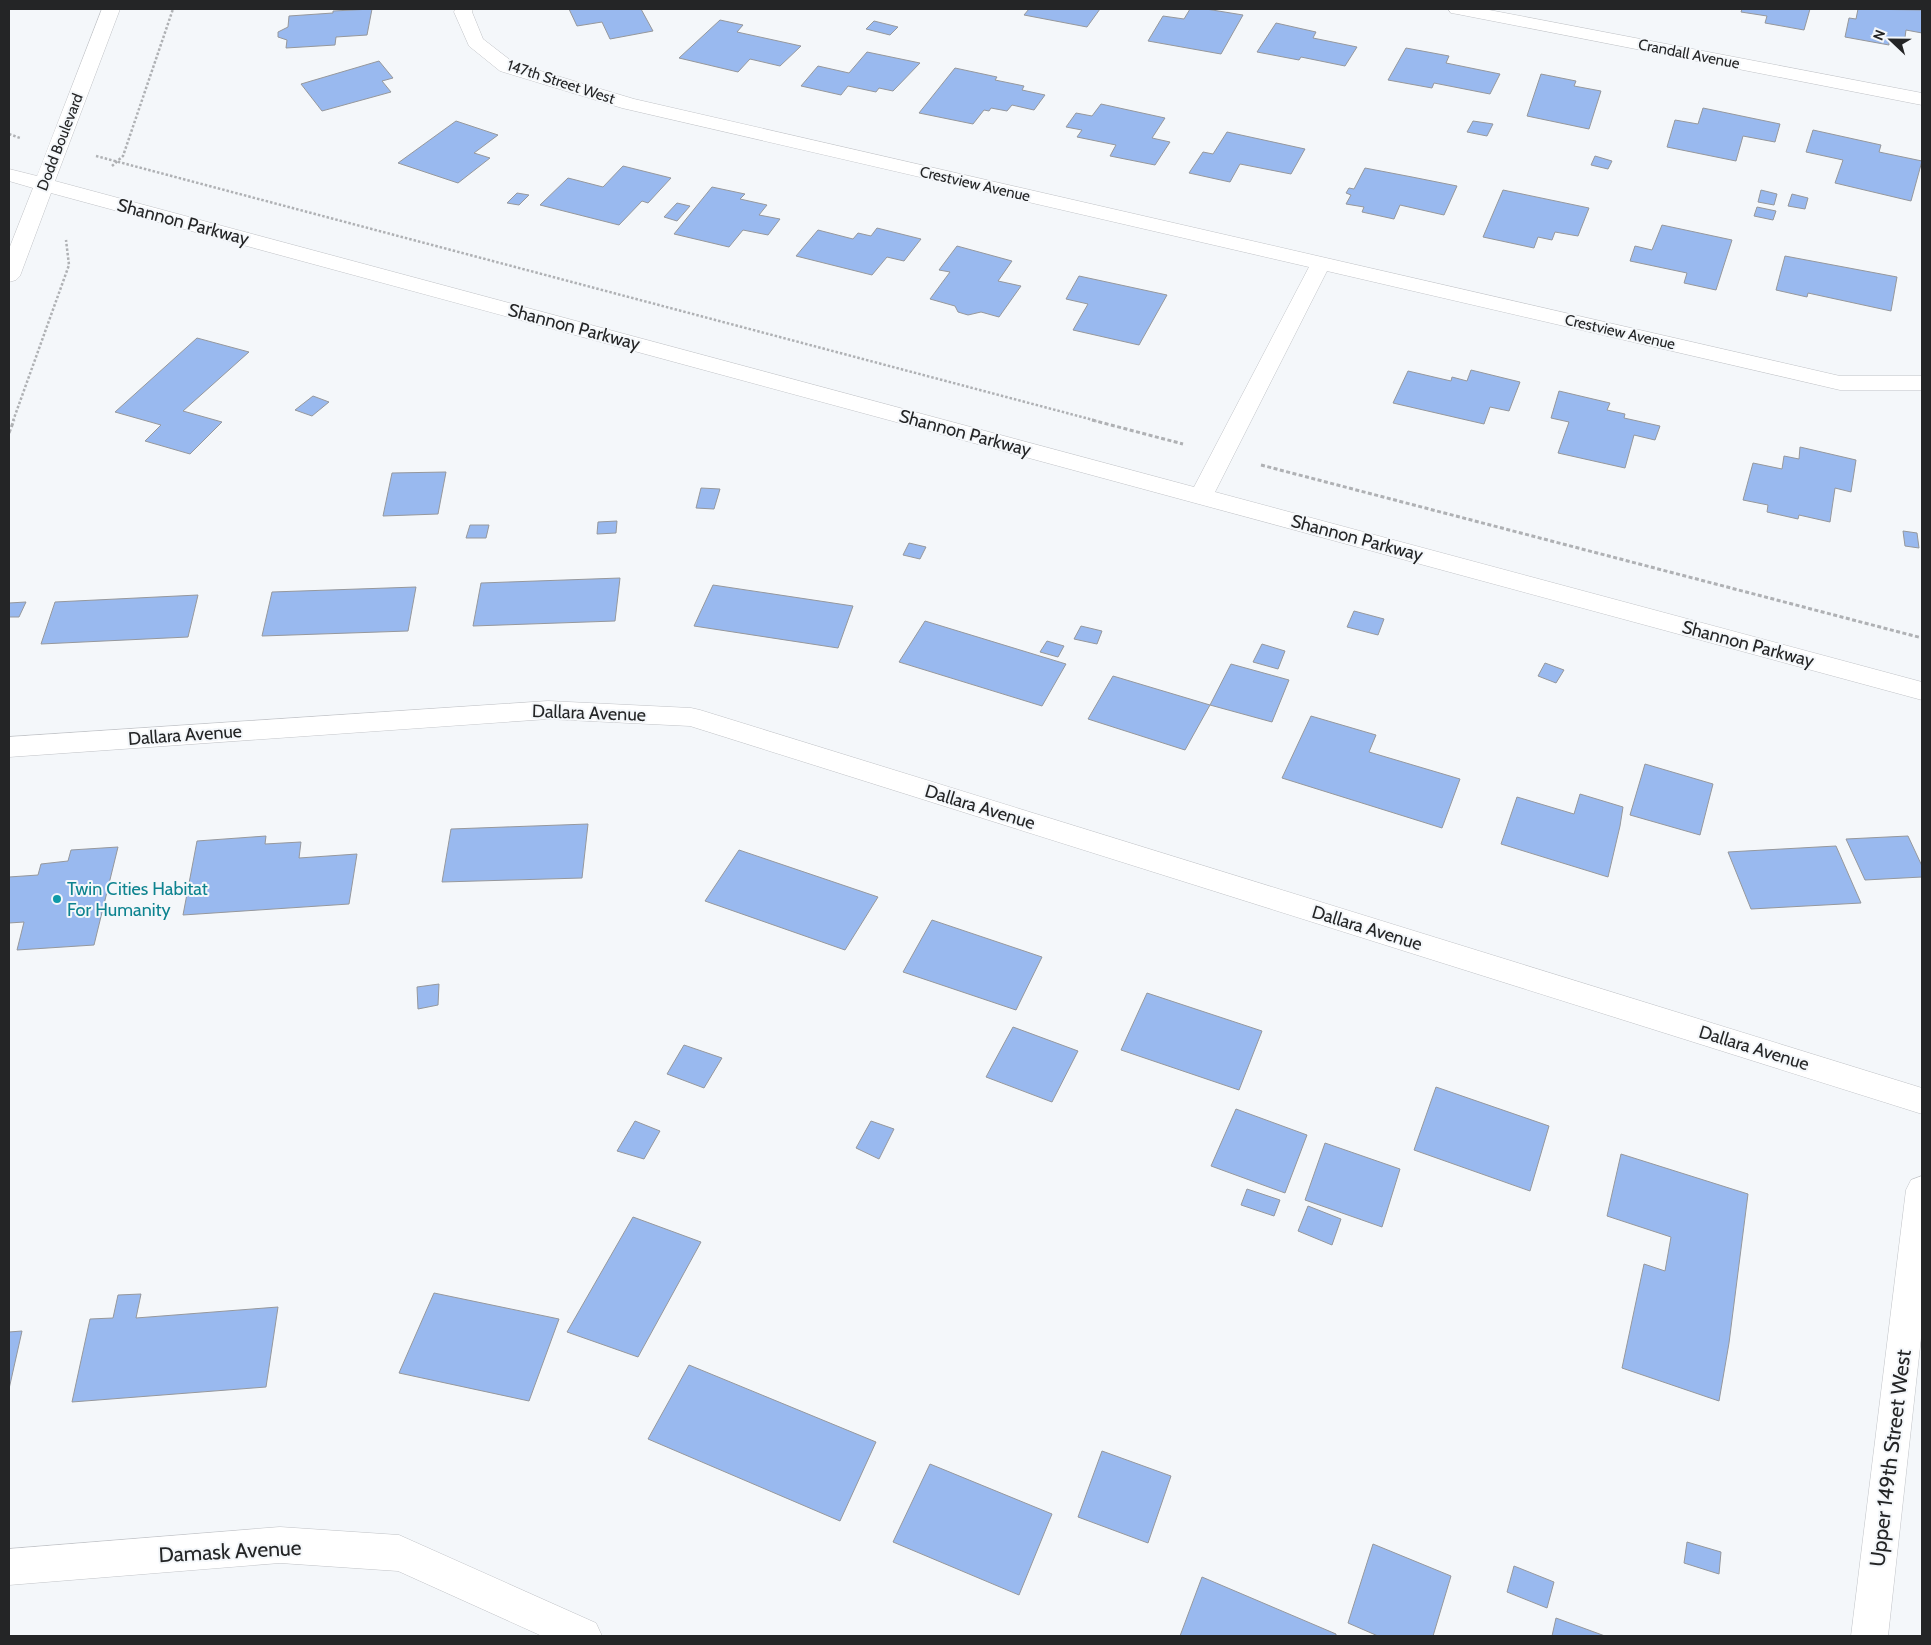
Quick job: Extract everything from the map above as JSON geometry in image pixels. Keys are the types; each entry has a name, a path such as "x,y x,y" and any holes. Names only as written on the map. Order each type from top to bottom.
{"street":[{"name":"Dodd Boulevard","path":"9,276 111,9"},
{"name":"147th Street West","path":"464,9 463,12 475,42 507,67 629,104"},
{"name":"Crandall Avenue","path":"1457,9 1922,99"},
{"name":"Crestview Avenue","path":"629,104 1840,383 1922,383"},
{"name":"Shannon Parkway","path":"9,175 1922,690"},
{"path":"1201,496 1321,263"},
{"name":"Dallara Avenue","path":"9,747 548,710 691,717 1922,1101"},
{"name":"Upper 149th Street West","path":"1869,1636 1922,1190"},
{"name":"Damask Avenue","path":"9,1567 280,1545 399,1553 583,1636"}],"path":[{"path":"9,134 28,141 104,158 1922,638"}],"building":[{"path":"372,9 367,35 336,37 335,45 286,48 287,40 278,37 278,32 288,27 289,16"},
{"path":"569,9 641,9 653,31 610,39 602,22 577,26"},
{"path":"1029,9 1100,9 1087,27 1024,15"},
{"path":"1190,9 1206,9 1243,15 1221,54 1148,41 1163,16 1184,19"},
{"path":"1742,9 1810,9 1804,30 1765,23 1767,16 1741,12"},
{"path":"1858,9 1922,10 1922,33 1906,30 1904,45 1889,42 1889,45 1845,37 1849,18 1856,19"},
{"path":"720,20 743,25 737,32 801,46 780,66 750,59 738,72 679,58"},
{"path":"874,21 898,27 890,35 866,29"},
{"path":"1276,23 1316,32 1313,38 1357,47 1345,66 1301,57 1299,60 1257,52"},
{"path":"1406,48 1449,56 1446,63 1500,74 1490,94 1434,83 1432,88 1388,80"},
{"path":"867,52 920,63 893,91 879,88 876,92 848,86 841,95 801,86 818,66 849,73"},
{"path":"379,61 393,78 382,81 391,92 322,111 301,84"},
{"path":"955,68 997,77 995,80 1024,86 1022,90 1045,95 1034,110 1012,105 1007,111 991,108 989,111 984,110 973,124 919,113"},
{"path":"1541,74 1576,81 1574,86 1601,91 1589,129 1527,116"},
{"path":"1101,104 1165,118 1152,138 1170,142 1155,165 1110,156 1116,145 1077,137 1082,130 1066,127 1076,113 1092,116"},
{"path":"1703,108 1780,124 1775,142 1743,136 1736,161 1667,147 1675,120 1698,124"},
{"path":"456,121 498,135 474,153 490,158 458,183 398,163"},
{"path":"1473,121 1493,124 1487,136 1467,132"},
{"path":"1813,130 1881,145 1879,152 1922,161 1911,201 1835,183 1843,160 1806,152"},
{"path":"1227,132 1305,149 1291,174 1240,164 1230,182 1189,173 1203,152 1213,154"},
{"path":"1595,156 1612,161 1608,169 1591,165"},
{"path":"623,166 671,178 648,203 642,201 619,225 540,205 568,178 603,187"},
{"path":"1365,168 1457,186 1444,215 1400,205 1394,219 1362,212 1364,207 1346,204 1351,195 1346,193 1349,188 1354,189"},
{"path":"712,187 745,194 740,199 767,205 759,215 780,219 768,235 743,230 729,247 674,234"},
{"path":"1503,190 1589,208 1578,236 1555,232 1552,240 1538,237 1534,248 1483,237"},
{"path":"1761,190 1777,194 1774,205 1758,202"},
{"path":"517,193 529,195 519,205 507,203"},
{"path":"1792,194 1808,198 1805,209 1788,206"},
{"path":"677,203 690,206 677,221 664,217"},
{"path":"1757,207 1776,211 1773,220 1754,216"},
{"path":"1662,225 1732,240 1716,290 1684,283 1687,273 1630,261 1635,246 1652,250"},
{"path":"877,228 921,239 904,261 887,257 872,275 796,256 818,230 853,239 858,233 871,236"},
{"path":"957,246 1012,261 998,281 1021,286 999,317 981,312 968,315 958,312 955,306 930,299 950,272 939,270"},
{"path":"1785,256 1897,277 1891,311 1808,293 1807,297 1776,290"},
{"path":"1079,276 1167,295 1139,345 1073,330 1088,304 1066,299"},
{"path":"197,338 249,352 183,411 222,422 190,454 145,441 161,425 115,412"},
{"path":"1471,370 1520,382 1509,411 1490,407 1484,424 1393,403 1408,371 1451,381 1452,377 1467,381"},
{"path":"1559,391 1610,403 1607,410 1625,414 1624,418 1660,426 1655,440 1634,435 1625,468 1558,453 1569,422 1551,418"},
{"path":"313,396 329,402 312,416 295,410"},
{"path":"1800,447 1856,460 1851,492 1835,488 1830,522 1799,515 1798,519 1767,512 1768,505 1743,500 1753,463 1782,469 1784,456 1799,459"},
{"path":"446,472 438,514 383,516 392,473"},
{"path":"701,488 720,489 714,509 696,508"},
{"path":"617,521 616,533 597,534 598,522"},
{"path":"470,525 489,525 486,538 466,538"},
{"path":"1903,531 1917,533 1919,548 1905,546"},
{"path":"909,543 926,547 920,559 903,555"},
{"path":"620,578 615,621 473,626 481,583"},
{"path":"713,585 853,606 838,648 694,626"},
{"path":"416,587 408,631 262,636 272,592"},
{"path":"198,595 188,637 41,644 55,602"},
{"path":"26,602 19,617 9,617 9,603"},
{"path":"1354,611 1384,619 1378,635 1347,627"},
{"path":"925,621 1066,664 1042,706 899,662"},
{"path":"1081,626 1102,631 1097,644 1074,639"},
{"path":"1047,641 1064,646 1058,657 1040,652"},
{"path":"1262,644 1285,651 1278,669 1253,662"},
{"path":"1545,663 1564,670 1556,683 1538,676"},
{"path":"1231,664 1289,680 1272,722 1210,705"},
{"path":"1113,676 1210,705 1185,750 1088,719"},
{"path":"1311,716 1376,735 1369,752 1460,779 1442,828 1282,778"},
{"path":"1645,764 1713,784 1700,835 1630,815"},
{"path":"1580,794 1623,807 1608,877 1501,844 1517,797 1574,814"},
{"path":"588,824 582,878 442,882 451,829"},
{"path":"266,836 265,844 301,842 299,858 357,854 349,904 183,915 197,841"},
{"path":"1908,836 1922,866 1922,877 1865,880 1846,839"},
{"path":"1836,846 1861,903 1751,909 1728,852"},
{"name":"Twin Cities Habitat For Humanity","path":"118,847 94,945 17,950 24,922 9,923 9,877 38,875 41,864 68,861 71,850"},
{"path":"739,850 878,897 845,950 705,901"},
{"path":"932,920 1042,957 1016,1010 903,972"},
{"path":"439,984 438,1005 418,1009 417,987"},
{"path":"1147,993 1262,1031 1239,1090 1121,1050"},
{"path":"1013,1027 1078,1051 1052,1102 986,1077"},
{"path":"684,1045 722,1058 704,1088 667,1074"},
{"path":"1436,1087 1549,1126 1530,1191 1414,1150"},
{"path":"1236,1109 1307,1135 1285,1193 1211,1166"},
{"path":"635,1121 660,1131 644,1159 617,1151"},
{"path":"871,1121 894,1129 879,1159 856,1148"},
{"path":"1325,1143 1400,1169 1382,1227 1305,1200"},
{"path":"1621,1154 1748,1194 1729,1343 1719,1401 1622,1368 1644,1264 1665,1271 1671,1237 1607,1216"},
{"path":"1247,1189 1280,1200 1274,1216 1241,1205"},
{"path":"1308,1206 1341,1219 1332,1245 1298,1231"},
{"path":"633,1217 701,1242 638,1357 567,1332"},
{"path":"434,1293 559,1319 529,1401 399,1373"},
{"path":"141,1294 136,1318 278,1307 266,1387 72,1402 90,1319 113,1318 118,1295"},
{"path":"22,1331 9,1389 9,1332"},
{"path":"689,1365 876,1442 840,1521 648,1439"},
{"path":"1102,1451 1171,1476 1148,1543 1078,1517"},
{"path":"930,1464 1052,1514 1019,1595 893,1542"},
{"path":"1687,1542 1721,1552 1719,1574 1684,1563"},
{"path":"1373,1544 1451,1576 1433,1636 1378,1636 1348,1623"},
{"path":"1514,1566 1554,1582 1547,1608 1507,1592"},
{"path":"1202,1577 1336,1634 1336,1636 1180,1636"},
{"path":"1556,1618 1605,1636 1552,1636"}],"place":[{"name":"Twin Cities Habitat For Humanity","path":"57,899"}]}
